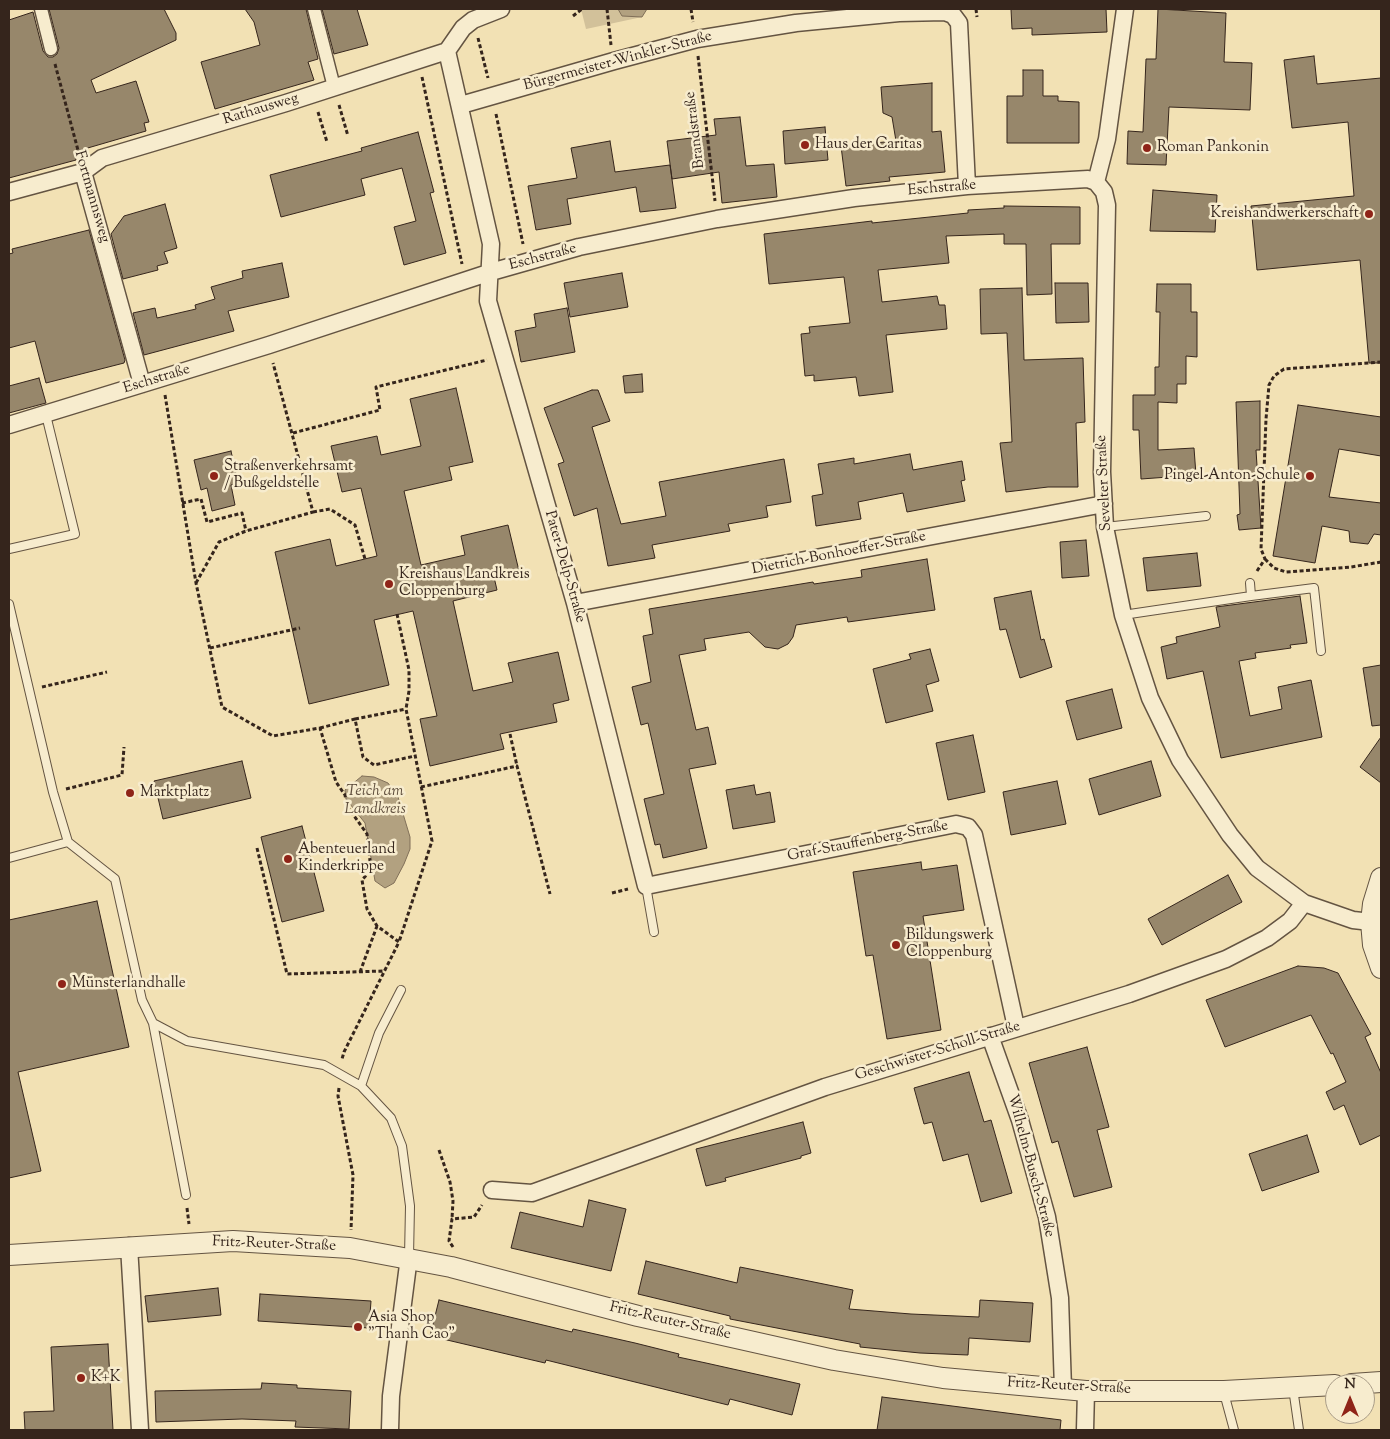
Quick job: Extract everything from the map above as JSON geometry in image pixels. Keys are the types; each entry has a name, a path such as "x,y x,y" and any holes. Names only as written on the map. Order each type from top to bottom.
{"street":[{"path":"41,9 51,49"},
{"path":"314,9 334,87"},
{"path":"490,272 491,244 461,105 447,51 463,28 473,20 501,9"},
{"path":"1096,182 1107,139 1125,9"},
{"name":"Bürgermeister-Winkler-Straße","path":"461,105 614,60 696,40 796,24 899,13 954,12 959,24 960,34 967,186"},
{"name":"Rathausweg","path":"9,192 83,172 102,158 447,51"},
{"name":"Fortmannsweg","path":"83,172 95,208 142,384"},
{"name":"Eschstraße","path":"9,425 268,345 490,272 579,248 717,219 854,198 967,186 1088,179 1096,182"},
{"name":"Sevelter Straße","path":"1096,182 1104,192 1107,205 1105,527 1123,615 1150,698 1180,760 1230,835 1257,868 1304,903"},
{"name":"Pater-Delp-Straße","path":"490,272 488,301 575,603 646,886"},
{"name":"Dietrich-Bonhoeffer-Straße","path":"575,603 1104,504"},
{"name":"Graf-Stauffenberg-Straße","path":"646,886 956,824 968,827 974,835 1016,1027"},
{"path":"1381,878 1373,904 1371,922 1373,945 1381,968"},
{"path":"1304,903 1353,920 1371,922"},
{"name":"Geschwister-Scholl-Straße","path":"492,1190 532,1192 824,1087 1129,994 1226,959 1275,932 1290,921 1304,903"},
{"name":"Wilhelm-Busch-Straße","path":"990,1036 1020,1120 1046,1217 1060,1298 1063,1389"},
{"name":"Fritz-Reuter-Straße","path":"9,1256 129,1246 232,1241 350,1248 409,1258 647,1318 834,1360 943,1378 1086,1391 1224,1391 1325,1385"},
{"path":"129,1246 140,1430"},
{"path":"390,1430 391,1396 409,1258"},
{"path":"1085,1430 1086,1391"}],"lane":[{"path":"9,549 75,534 46,415"},
{"path":"1105,527 1206,516"},
{"path":"1250,582 1251,596"},
{"path":"1123,615 1314,588 1321,651"},
{"path":"9,604 53,792 68,842 115,879 142,1000 153,1023 186,1195"},
{"path":"9,858 68,842"},
{"path":"646,886 654,932"},
{"path":"361,1086 379,1033 401,990"},
{"path":"153,1023 187,1041 324,1065 361,1086 391,1118 402,1146 410,1206 409,1258"},
{"path":"1293,1387 1299,1430"},
{"path":"1224,1391 1234,1430"}],"path":[{"path":"573,16 582,9"},
{"path":"607,9 607,28 614,60"},
{"path":"473,20 493,95 521,238 530,261"},
{"name":"Brandstraße","path":"696,40 717,219"},
{"name":"Fortmannsweg","path":"51,49 83,172"},
{"path":"419,60 428,114 466,280"},
{"path":"334,87 348,136"},
{"path":"313,94 327,142"},
{"path":"268,345 313,512"},
{"path":"293,433 380,410 376,387 503,356"},
{"path":"1381,362 1284,369 1274,376 1269,385 1266,419 1261,549 1265,559 1274,568 1286,572 1351,567 1381,562"},
{"path":"162,378 196,582 222,707 273,736 320,728 406,709"},
{"path":"182,503 201,499 207,522 242,513 246,530"},
{"path":"196,582 219,542 246,530 313,512 330,510 355,525 365,559"},
{"path":"1250,582 1265,559"},
{"path":"350,1248 353,1174 338,1096 344,1052 399,942 432,842 406,709 409,691 409,670 397,614"},
{"path":"210,648 300,628"},
{"path":"29,691 107,672"},
{"path":"354,720 363,757 374,765 415,756"},
{"path":"320,728 336,782 345,795 347,806 368,834 371,870 362,880 367,909 377,926 399,942"},
{"path":"510,734 550,894"},
{"path":"53,792 122,775 124,747"},
{"path":"421,787 517,766"},
{"path":"257,848 288,974 385,971"},
{"path":"360,972 377,926"},
{"path":"439,1150 450,1182 453,1201 449,1241 454,1250"},
{"path":"452,1219 474,1217 492,1190"},
{"path":"186,1195 192,1242"}],"shaded area":[{"path":"581,9 647,9 642,17 586,29"}],"water":[{"path":"618,9 647,9 642,17 622,16"},
{"name":"Teich am Landkreis","path":"362,776 374,777 388,783 398,797 410,837 410,849 404,864 394,883 385,888 375,881 365,823 346,799 345,790"}],"building":[{"path":"49,9 164,9 176,33 176,40 91,80 96,93 136,81 149,122 144,123 146,131 74,152 76,160 9,178 9,20 33,12 43,51 48,57 53,57 57,54 59,48"},
{"path":"245,9 306,9 318,59 308,62 314,80 215,109 201,62 260,45 254,22"},
{"path":"322,9 357,9 368,45 334,54"},
{"path":"1011,9 1106,9 1107,32 1032,35 1032,28 1012,29"},
{"path":"1158,9 1226,13 1224,62 1252,63 1250,110 1169,107 1166,165 1127,164 1128,131 1143,132 1146,59 1156,59"},
{"path":"1314,56 1317,84 1381,78 1381,363 1369,363 1360,260 1257,270 1251,206 1354,196 1348,122 1292,128 1284,60"},
{"path":"1023,70 1043,70 1043,96 1058,96 1058,101 1079,102 1079,143 1007,143 1007,96 1023,96"},
{"path":"932,83 932,132 941,131 945,172 889,177 890,181 846,186 841,146 896,141 892,117 883,113 881,87"},
{"path":"740,117 746,166 774,164 777,197 722,203 719,172 672,179 667,141 716,135 714,119"},
{"name":"Haus der Caritas","path":"825,127 828,160 785,164 783,131"},
{"path":"418,132 434,192 430,193 446,253 404,265 394,227 416,221 402,168 361,179 365,195 281,217 270,175 362,151 361,148"},
{"path":"610,141 615,172 670,165 676,208 640,212 636,187 567,199 571,224 536,230 528,186 577,178 571,148"},
{"path":"1153,190 1217,195 1215,232 1150,231"},
{"path":"165,204 177,248 164,252 168,263 157,266 158,270 123,279 111,234 124,216"},
{"path":"1004,206 1080,207 1080,244 1051,244 1052,294 1027,295 1026,244 1004,244 1004,234 946,236 949,263 878,270 882,302 937,296 939,305 945,305 947,329 886,335 893,392 859,396 856,377 814,381 814,375 805,376 801,334 810,333 809,327 850,323 844,277 769,284 764,234 872,221 872,223 968,213 968,210 1004,208"},
{"path":"89,230 125,360 124,363 46,383 35,341 9,348 9,254 13,253 12,249"},
{"path":"282,263 289,297 228,311 234,331 144,355 133,313 155,308 157,318 196,309 195,305 215,299 211,287 243,278 242,271"},
{"path":"622,273 628,307 570,317 564,283"},
{"path":"1055,283 1088,283 1089,322 1056,323"},
{"path":"1157,284 1191,284 1191,312 1197,312 1197,357 1186,356 1186,384 1177,384 1177,403 1158,402 1158,450 1194,448 1196,475 1141,479 1139,430 1133,430 1133,395 1155,395 1155,367 1159,367 1160,312 1156,312"},
{"path":"1022,288 1024,360 1083,358 1085,422 1076,423 1078,487 1048,487 1006,492 1000,443 1012,442 1007,333 981,334 980,289"},
{"path":"567,308 575,352 521,362 515,331 536,327 534,314"},
{"path":"642,374 643,392 625,393 623,376"},
{"path":"39,378 46,403 9,413 9,386"},
{"name":"Kreishaus Landkreis Cloppenburg","path":"456,388 473,462 449,467 452,480 404,491 421,565 465,555 461,536 508,525 519,571 494,577 497,590 453,601 473,691 513,682 508,663 558,652 569,700 553,704 557,722 500,734 504,749 430,766 420,719 437,716 413,611 374,620 389,685 309,704 275,552 330,539 336,566 377,556 361,488 342,492 331,446 377,436 381,455 421,446 410,399"},
{"path":"592,390 598,390 610,421 592,427 621,524 666,516 659,482 784,459 791,502 766,506 768,517 728,524 730,531 652,545 655,558 608,566 597,508 574,516 558,464 564,462 544,408"},
{"path":"1260,401 1260,450 1256,450 1261,528 1239,530 1237,515 1240,514 1236,402"},
{"name":"Pingel-Anton-Schule","path":"1298,405 1381,417 1381,456 1339,449 1329,497 1381,503 1381,535 1374,534 1368,544 1350,542 1349,531 1322,526 1315,563 1273,556"},
{"path":"231,451 238,483 231,485 235,505 212,511 207,488 201,490 194,460"},
{"path":"910,454 913,470 962,461 965,480 961,481 965,501 907,512 903,493 858,502 861,519 816,526 812,496 823,494 818,464 854,458 854,464"},
{"path":"1086,540 1089,576 1062,578 1060,542"},
{"path":"1197,553 1201,586 1147,591 1143,558"},
{"path":"927,559 935,610 848,622 847,617 796,625 793,637 788,644 778,649 765,647 749,632 704,639 706,650 679,655 696,730 708,727 716,764 689,769 707,848 663,858 660,844 655,845 644,799 664,794 648,723 641,725 632,687 651,682 643,636 653,634 649,609 813,582 814,584 862,577 861,570"},
{"path":"1031,591 1041,640 1044,639 1052,667 1020,678 1006,629 1000,630 994,598"},
{"path":"1300,596 1307,643 1290,645 1291,648 1255,653 1256,658 1239,661 1250,716 1282,709 1278,687 1311,680 1322,737 1221,758 1203,671 1167,679 1161,647 1177,643 1176,637 1220,627 1216,607"},
{"path":"930,649 939,681 926,685 933,711 886,723 873,669 911,659 909,654"},
{"path":"1381,665 1381,725 1372,726 1363,668"},
{"path":"1112,689 1122,728 1077,740 1066,701"},
{"path":"973,735 985,792 948,800 936,743"},
{"path":"1381,737 1381,783 1360,767"},
{"path":"242,761 251,798 163,819 154,781"},
{"path":"1151,761 1161,796 1099,815 1089,779"},
{"path":"1057,781 1066,824 1011,835 1003,792"},
{"path":"754,785 756,795 770,792 775,822 733,829 726,790"},
{"name":"Abenteuerland Kinderkrippe","path":"302,826 324,911 282,922 261,837"},
{"name":"Bildungswerk Cloppenburg","path":"921,862 922,870 957,865 964,910 923,916 941,1030 887,1039 873,955 866,956 853,872"},
{"path":"1228,875 1242,902 1162,945 1148,919"},
{"name":"Münsterlandhalle","path":"97,901 129,1047 18,1072 41,1171 9,1178 9,920"},
{"path":"1298,966 1324,968 1338,973 1371,1034 1365,1037 1381,1073 1381,1135 1360,1145 1344,1105 1334,1110 1326,1092 1346,1082 1333,1053 1331,1054 1311,1015 1225,1047 1206,1000"},
{"path":"1087,1047 1109,1127 1097,1130 1112,1187 1074,1197 1058,1141 1052,1143 1029,1063"},
{"path":"969,1072 984,1122 991,1120 1012,1193 981,1202 968,1154 943,1161 932,1122 924,1124 914,1088"},
{"path":"803,1122 811,1153 801,1156 801,1158 725,1178 726,1181 706,1186 696,1149"},
{"path":"1307,1135 1319,1172 1262,1191 1249,1154"},
{"path":"589,1200 626,1209 611,1271 511,1248 520,1212 583,1227"},
{"path":"646,1261 737,1283 740,1267 853,1290 849,1309 979,1317 980,1300 1033,1303 1030,1342 969,1338 968,1355 920,1353 860,1347 860,1344 730,1319 730,1316 638,1294"},
{"path":"218,1288 221,1315 148,1322 145,1296"},
{"path":"260,1294 371,1301 369,1328 258,1321"},
{"path":"439,1300 572,1332 573,1329 635,1343 679,1354 678,1357 800,1384 792,1415 730,1399 728,1405 546,1360 545,1363 430,1336"},
{"name":"K+K","path":"108,1344 113,1430 25,1430 24,1412 54,1411 51,1347"},
{"path":"262,1383 297,1385 297,1388 351,1391 349,1429 295,1427 296,1421 242,1419 156,1422 155,1391 261,1389"},
{"path":"882,1397 1061,1420 1060,1430 877,1430"}],"place":[{"name":"Haus der Caritas","path":"805,145"},
{"name":"Roman Pankonin","path":"1147,148"},
{"name":"Kreishandwerkerschaft","path":"1369,214"},
{"name":"Straßenverkehrsamt / Bußgeldstelle","path":"214,476"},
{"name":"Pingel-Anton-Schule","path":"1310,476"},
{"name":"Kreishaus Landkreis Cloppenburg","path":"389,584"},
{"name":"Marktplatz","path":"130,793"},
{"name":"Abenteuerland Kinderkrippe","path":"288,859"},
{"name":"Bildungswerk Cloppenburg","path":"896,945"},
{"name":"Münsterlandhalle","path":"62,984"},
{"name":"Asia Shop \"Thanh Cao\"","path":"358,1327"},
{"name":"K+K","path":"81,1378"}]}
